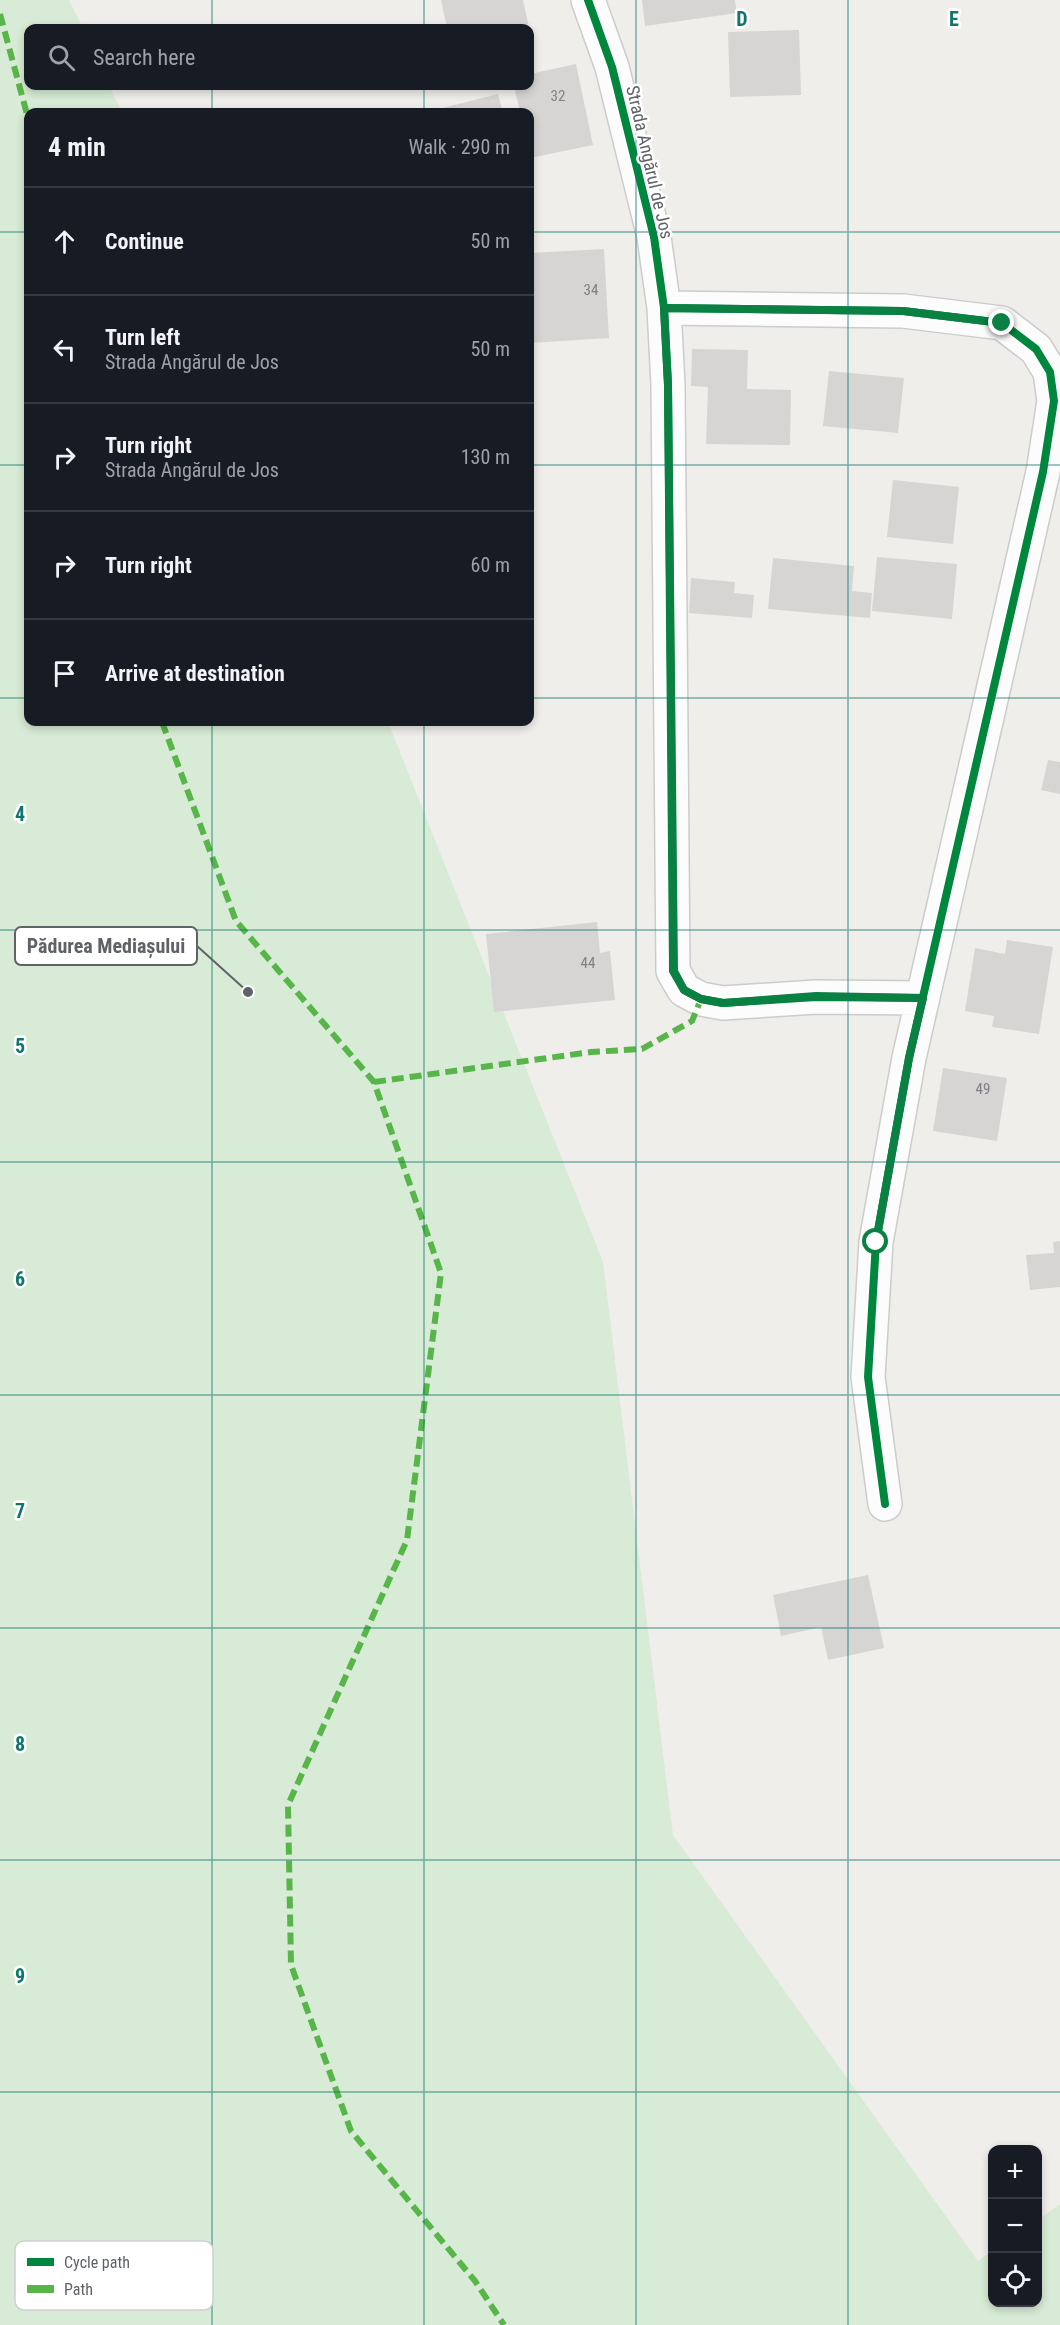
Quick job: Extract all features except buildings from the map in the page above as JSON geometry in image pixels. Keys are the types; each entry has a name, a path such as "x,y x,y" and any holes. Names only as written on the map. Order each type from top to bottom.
{"street":[{"name":"Strada Angărul de Jos","path":"588,0 612,67 654,237 664,308 668,385 674,971 684,990 701,999 723,1003 816,996 923,998"},
{"path":"664,308 903,311 1002,323 1036,349 1050,372 1054,401 1043,472 909,1058 876,1242 867,1377 885,1504"}],"green space":[{"path":"0,0 69,0 81,24 24,24 24,90 111,90 120,108 24,108 24,726 390,726 603,1262 673,1835 978,2261 988,2254 988,2307 1042,2307 1042,2217 1060,2204 1060,2325 0,2325"}],"marked path":[{"path":"0,14 25,108"},
{"path":"163,726 236,921 374,1082 441,1273 407,1540 288,1805 291,1965 351,2131 475,2281 504,2325"},
{"path":"374,1082 591,1052 642,1049 692,1021 701,999"}],"cycle path":[{"path":"588,0 612,67 654,237 664,308 668,385 673,971 684,990 701,999 723,1003 816,997 923,998"},
{"path":"664,308 903,311 1002,323 1036,349 1050,372 1054,401 1043,472 909,1058 876,1242 868,1377 885,1504"}],"place":[{"name":"Pădurea Mediașului","path":"248,992"}],"route":[{"path":"876,1242 909,1058 923,998 816,996 723,1003 701,999 684,990 674,971 668,385 664,308 903,311 1002,323"}]}
